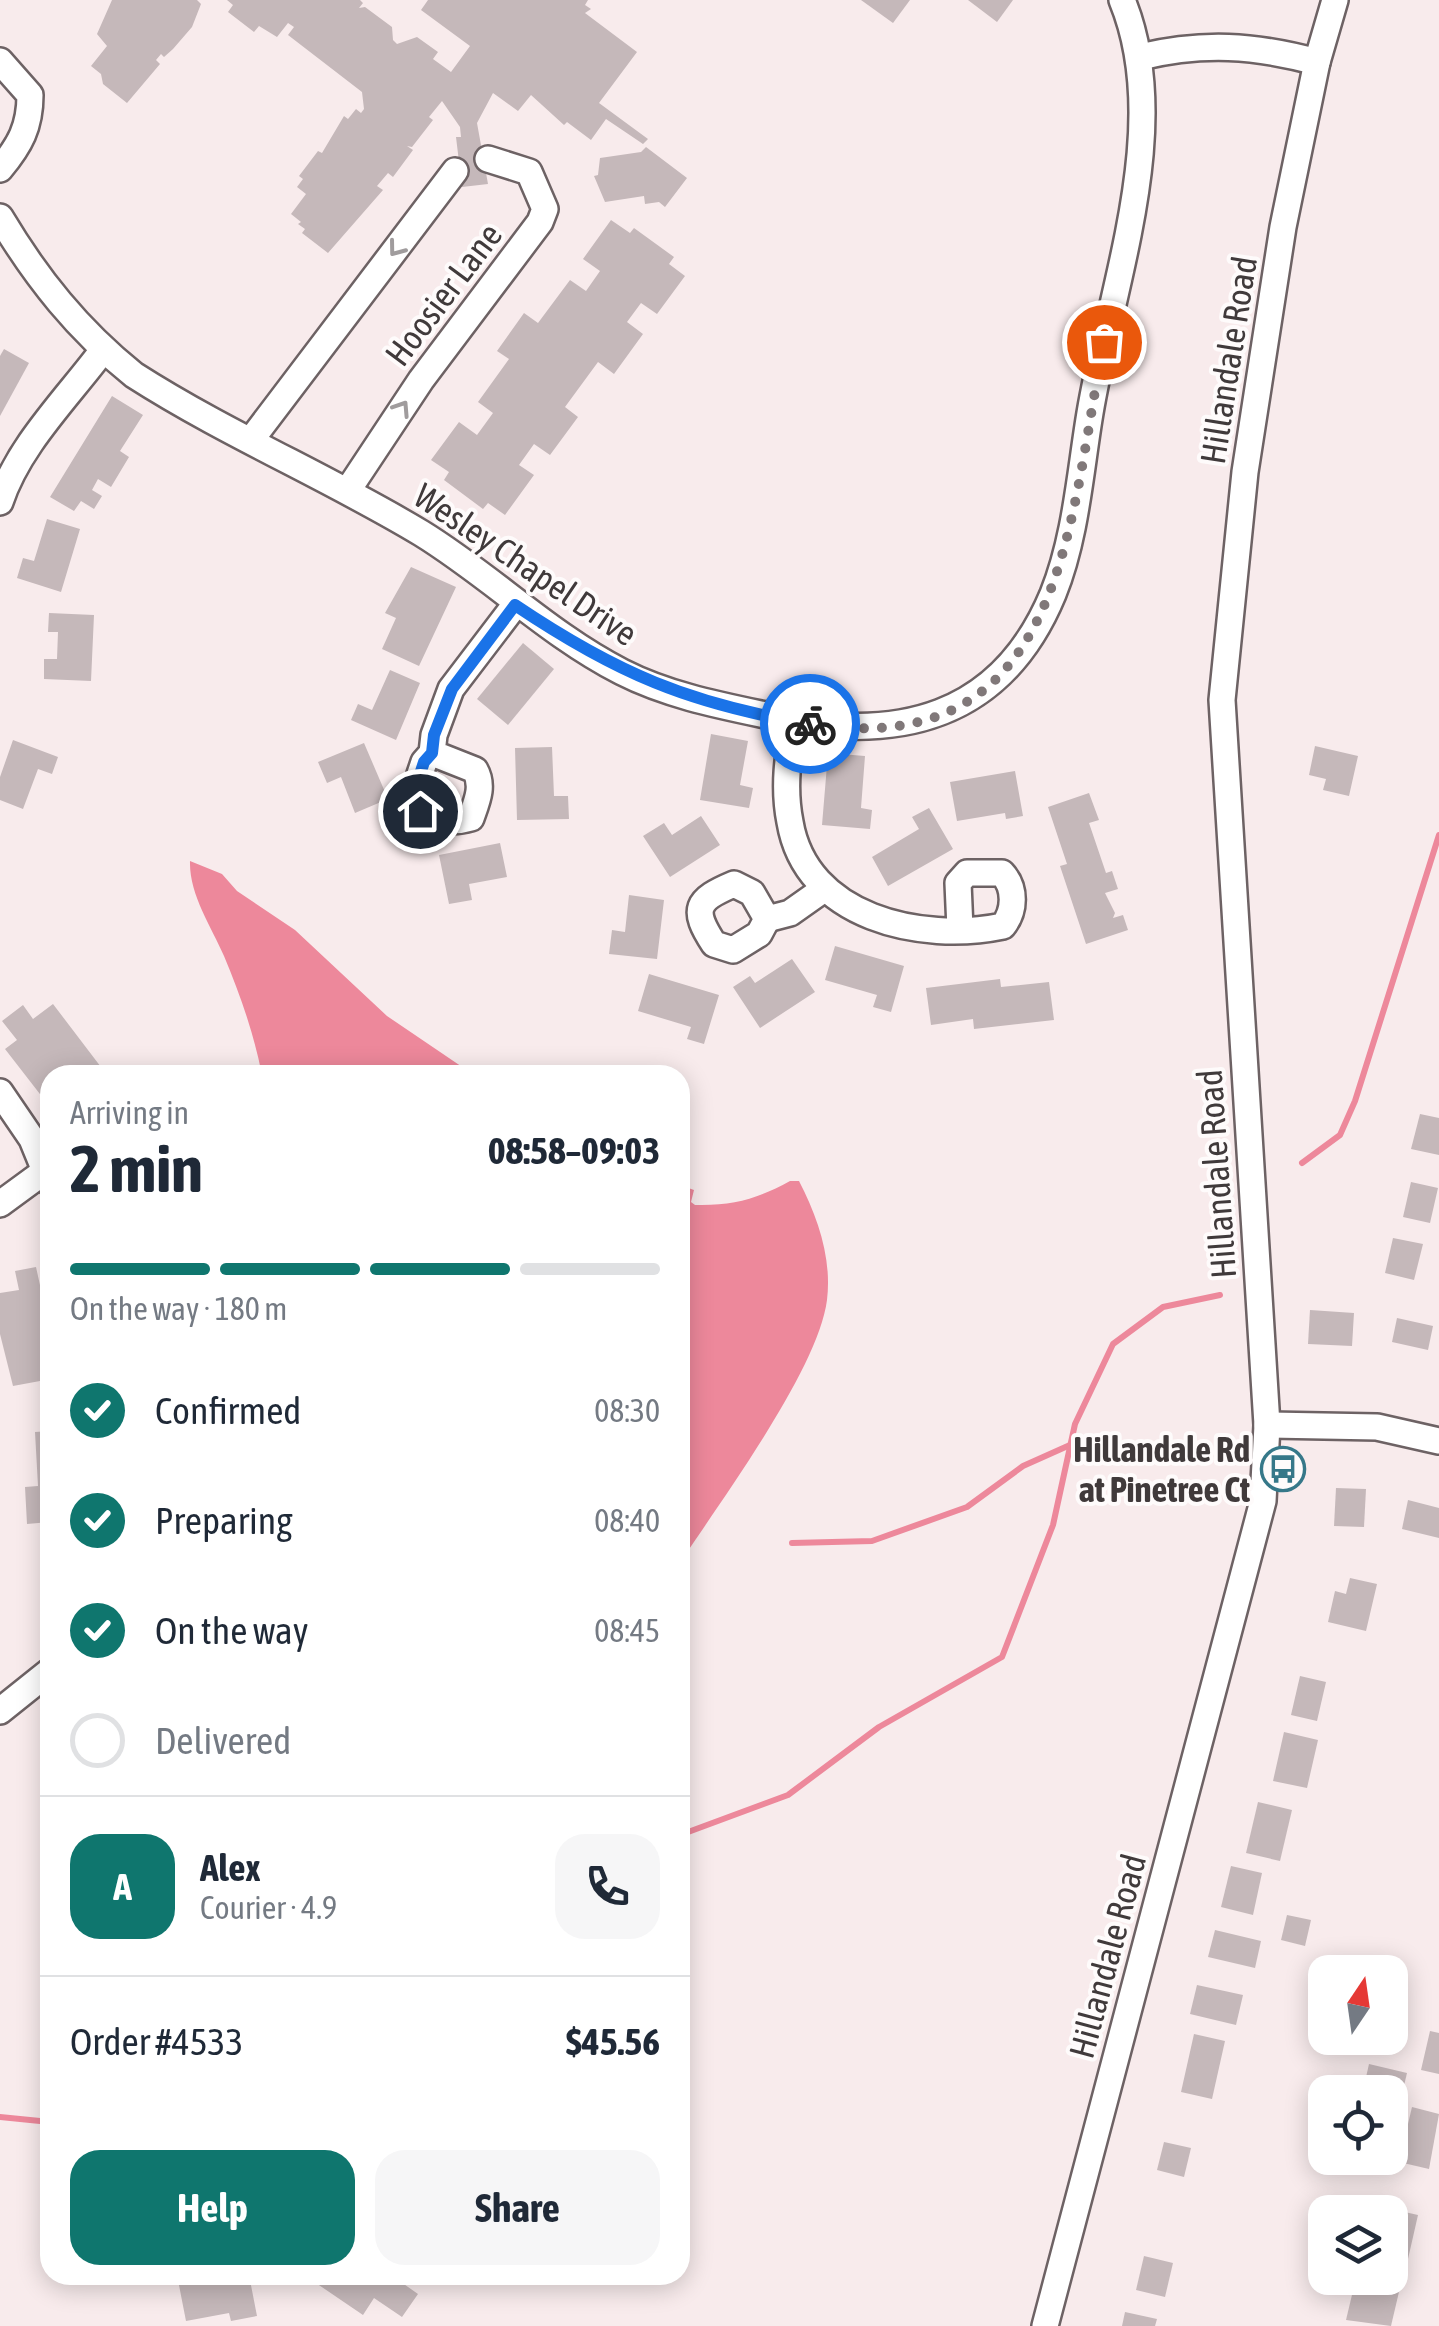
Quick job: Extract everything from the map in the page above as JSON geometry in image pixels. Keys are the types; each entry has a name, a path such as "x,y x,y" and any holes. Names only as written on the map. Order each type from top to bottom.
{"street":[{"name":"Wesley Chapel Drive","path":"0,218 38,281 103,350 175,402 348,490 456,556 515,605 624,673 706,702 794,721 868,730 919,720 976,693 1005,669 1031,636 1053,593 1073,526 1090,410 1138,170 1144,111 1140,57 1122,0"},
{"name":"Hillandale Road","path":"1045,2326 1254,1547 1263,1501 1266,1425 1222,700 1248,455 1283,227 1317,62 1336,0"},
{"path":"1140,57 1221,44 1268,49 1317,62"},
{"path":"0,61 30,95 20,146 0,169"},
{"name":"Hoosier Lane","path":"348,490 420,380 545,209 529,172 488,159"},
{"name":"Hoosier Lane","path":"252,440 456,171"},
{"path":"0,502 6,483 33,442 103,350"},
{"path":"432,753 434,735 452,689 515,605"},
{"path":"794,721 787,763 790,826 824,889 864,915 894,924 960,929"},
{"path":"767,920 790,913 824,889"},
{"path":"0,1092 21,1120 40,1160"},
{"path":"0,1204 40,1182"},
{"path":"1266,1425 1377,1427 1439,1442"},
{"path":"0,1711 40,1679"}],"shaded area":[{"path":"190,861 222,874 237,891 295,930 387,1016 459,1065 260,1065 236,985 197,898"},
{"path":"799,1181 818,1224 825,1254 827,1300 820,1329 787,1397 690,1548 690,1189 694,1190 691,1202 695,1205 744,1200"}],"building":[{"path":"112,0 197,0 201,4 192,27 164,57 161,54 156,60 160,64 127,103 103,84 101,74 91,66 107,46 97,34"},
{"path":"227,0 360,0 363,3 359,8 365,7 392,27 397,44 417,37 438,52 433,59 451,72 470,46 421,10 428,0 588,0 585,5 591,9 585,13 637,52 599,103 648,139 643,144 606,119 591,140 567,122 564,125 531,95 518,111 493,93 477,123 488,184 462,187 456,137 461,137 460,127 442,101 412,147 407,146 413,150 393,177 388,173 377,186 383,190 328,253 302,233 305,229 298,224 301,222 291,214 306,194 297,187 303,179 299,176 318,151 322,153 344,116 348,119 356,109 361,113 364,109 362,92 288,35 294,27 288,23 277,37 259,26 254,32 228,12 233,5"},
{"path":"861,0 910,0 893,23"},
{"path":"968,0 1013,0 997,22"},
{"path":"646,147 687,178 665,207 659,202 645,204 644,196 605,202 594,176 598,175 600,158 641,152"},
{"path":"611,220 630,233 634,228 674,257 669,264 685,276 657,314 641,303 627,322 643,334 614,374 598,362 565,407 578,417 550,455 534,444 519,465 534,475 505,515 488,503 483,509 444,480 449,472 431,460 459,422 477,435 493,413 478,402 509,359 497,351 524,313 538,323 570,280 586,291 600,271 583,259"},
{"path":"4,349 29,363 0,416 0,356"},
{"path":"112,396 143,415 120,451 129,457 111,487 98,479 92,490 102,496 94,509 81,501 74,511 50,497"},
{"path":"47,519 80,529 61,592 17,578 23,558 34,561"},
{"path":"411,567 456,587 419,666 382,649 396,618 385,613"},
{"path":"49,613 94,615 91,681 44,679 44,659 57,659 58,632 48,632"},
{"path":"523,643 554,669 508,725 477,699"},
{"path":"390,670 420,683 396,740 351,720 358,704 372,710"},
{"path":"711,734 748,741 740,785 753,788 749,808 700,800"},
{"path":"13,740 58,757 52,774 38,769 23,809 0,800 0,777"},
{"path":"364,743 388,799 355,813 341,777 327,783 318,762"},
{"path":"1315,746 1358,756 1349,796 1323,790 1326,779 1309,775"},
{"path":"552,747 554,796 568,796 569,819 517,820 515,748"},
{"path":"828,753 865,756 861,808 872,810 870,829 822,825"},
{"path":"1015,771 1023,816 1006,819 1005,813 957,821 950,782"},
{"path":"1089,793 1099,820 1089,823 1106,873 1112,871 1118,889 1105,893 1115,913 1113,918 1123,915 1128,930 1086,944 1060,866 1067,864 1048,807"},
{"path":"929,808 953,849 888,886 872,857 919,829 912,817"},
{"path":"701,816 720,845 670,877 643,836 664,823 672,835"},
{"path":"500,843 507,877 469,884 472,900 449,904 439,855"},
{"path":"629,895 664,900 657,959 609,954 612,930 625,932"},
{"path":"835,946 904,966 891,1012 873,1007 877,995 825,980"},
{"path":"792,959 815,992 760,1028 733,987 750,976 755,983"},
{"path":"649,974 719,995 704,1044 687,1039 691,1027 638,1011"},
{"path":"1000,979 1001,987 1049,982 1054,1020 974,1029 973,1019 931,1025 926,988"},
{"path":"53,1004 99,1065 40,1065 40,1094 5,1049 17,1040 2,1021 23,1005 33,1019"},
{"path":"1420,1114 1439,1118 1439,1155 1411,1149"},
{"path":"1411,1182 1438,1188 1430,1223 1403,1217"},
{"path":"1393,1238 1423,1244 1414,1280 1385,1273"},
{"path":"36,1267 40,1285 40,1381 13,1386 0,1334 0,1293 19,1290 15,1271"},
{"path":"1310,1310 1354,1313 1352,1346 1308,1344"},
{"path":"1397,1318 1433,1326 1428,1350 1392,1342"},
{"path":"35,1432 40,1432 40,1523 27,1524 25,1487 38,1486"},
{"path":"1336,1488 1366,1489 1364,1527 1334,1526"},
{"path":"1408,1500 1439,1508 1439,1538 1402,1529"},
{"path":"1350,1578 1377,1584 1366,1631 1328,1622 1335,1591 1346,1594"},
{"path":"1300,1676 1326,1682 1317,1721 1291,1715"},
{"path":"1284,1732 1318,1740 1307,1788 1273,1781"},
{"path":"1258,1802 1292,1810 1280,1861 1246,1853"},
{"path":"1231,1866 1262,1873 1253,1915 1221,1907"},
{"path":"1287,1915 1311,1920 1305,1946 1281,1940"},
{"path":"1215,1930 1261,1941 1255,1968 1208,1957"},
{"path":"1197,1985 1243,1995 1236,2025 1190,2014"},
{"path":"1430,2031 1439,2033 1439,2074 1421,2070"},
{"path":"1194,2034 1225,2041 1212,2099 1181,2092"},
{"path":"1369,2064 1407,2073 1407,2075 1366,2075"},
{"path":"1412,2107 1439,2114 1429,2169 1408,2164"},
{"path":"1164,2142 1191,2148 1184,2177 1157,2170"},
{"path":"1408,2213 1418,2215 1408,2259"},
{"path":"1144,2256 1173,2263 1165,2297 1136,2290"},
{"path":"179,2285 251,2285 257,2316 231,2321 229,2313 186,2321"},
{"path":"319,2285 405,2285 418,2294 402,2317 374,2298 363,2315"},
{"path":"1352,2295 1398,2295 1391,2326 1346,2320"},
{"path":"1125,2312 1157,2319 1155,2326 1122,2326"}],"waterway":[{"path":"1302,1163 1340,1135 1355,1101 1439,835"},
{"path":"690,1831 788,1795 879,1727 1002,1657 1053,1525 1075,1424 1113,1344 1163,1307 1220,1295"},
{"path":"792,1543 872,1541 967,1507 1023,1466 1070,1445"},
{"path":"0,2117 40,2121"}],"way so far":[{"path":"810,724 868,730 906,725 945,711 976,693 1005,669 1031,636 1053,593 1073,526 1104,342"}],"place":[{"name":"Hillandale Rd at Pinetree Ct","path":"1283,1469"}],"route":[{"path":"420,811 413,796 424,762 432,753 434,735 452,689 515,605 624,673 706,702 810,724"}]}
